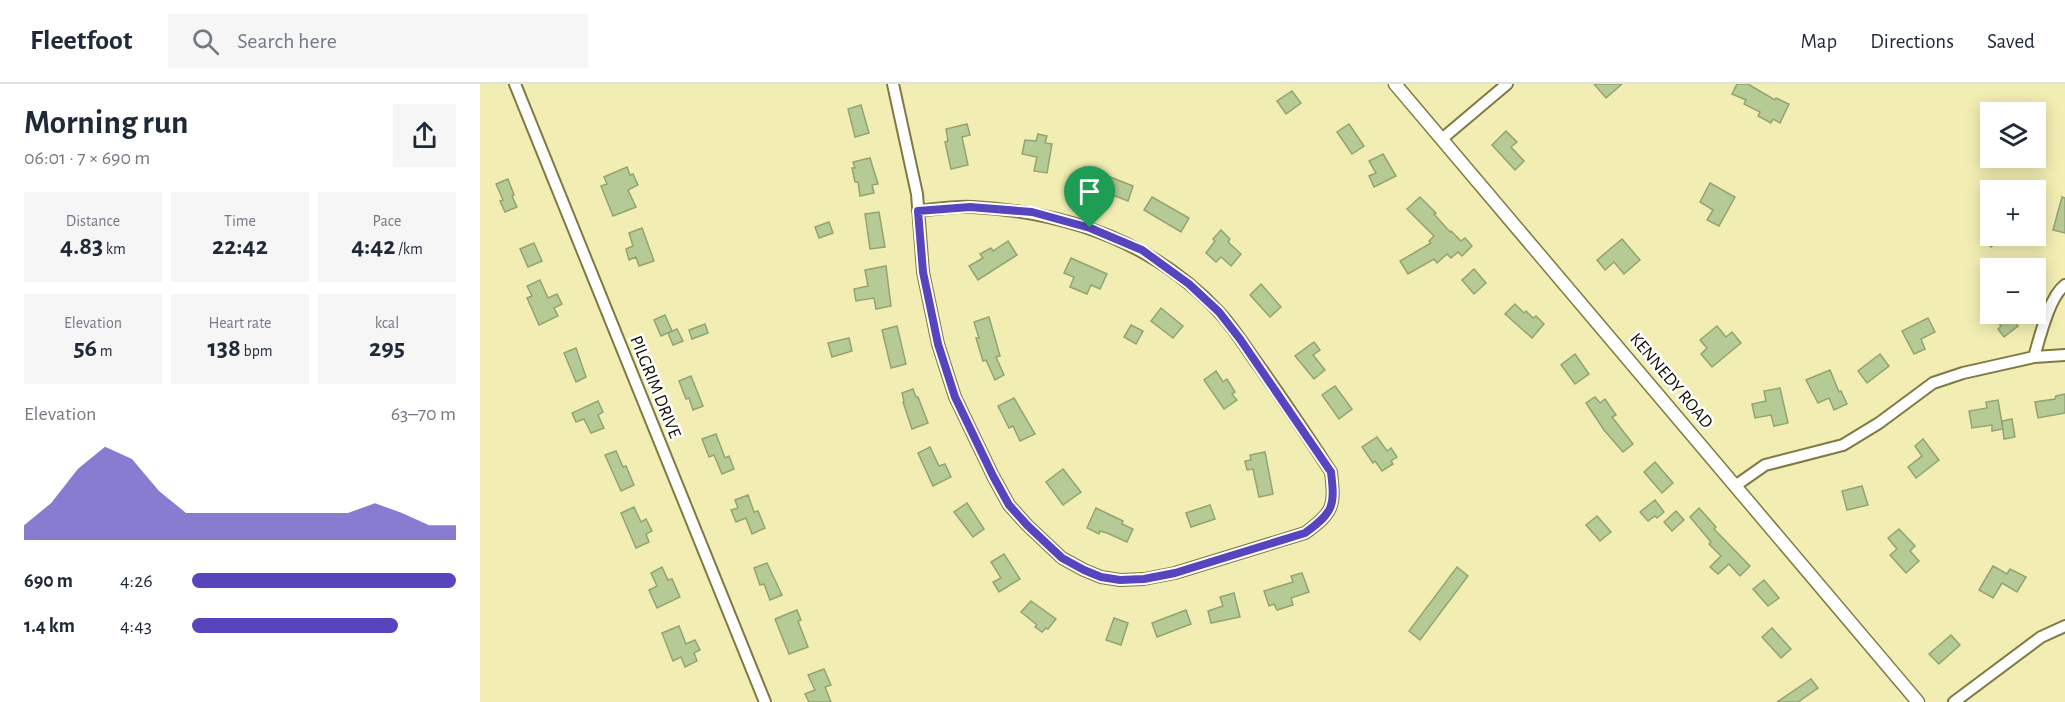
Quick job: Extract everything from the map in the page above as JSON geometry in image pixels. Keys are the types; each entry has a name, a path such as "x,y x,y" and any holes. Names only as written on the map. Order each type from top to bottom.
{"street":[{"name":"PILGRIM DRIVE","path":"515,84 765,702"},
{"path":"893,84 916,194 923,272 938,344 955,397 993,476 1009,505 1027,525 1062,558 1101,577 1120,580 1144,579 1175,573 1305,533 1321,521 1334,499 1331,472 1240,339 1219,312 1189,284 1142,250 1090,228 1032,212 970,207 918,211"},
{"name":"KENNEDY ROAD","path":"1395,84 1918,702"},
{"path":"1443,138 1507,84"},
{"path":"2034,357 2055,295 2065,285"},
{"path":"1735,486 1764,465 1843,445 1933,383 1963,373 2034,357 2065,355"},
{"path":"1954,702 2041,637 2065,626"}],"building":[{"path":"1594,84 1622,84 1606,98"},
{"path":"1737,84 1748,84 1775,100 1776,98 1789,104 1780,123 1773,119 1771,123 1758,116 1760,112 1744,104 1746,100 1732,94"},
{"path":"1292,91 1301,103 1286,114 1277,101"},
{"path":"861,105 869,133 855,137 848,109"},
{"path":"967,124 970,135 962,137 968,165 951,169 945,142 948,141 946,129"},
{"path":"1349,124 1364,146 1352,154 1337,132"},
{"path":"1506,131 1517,142 1511,147 1524,161 1515,170 1492,145"},
{"path":"1038,134 1047,136 1045,143 1052,144 1047,173 1034,171 1037,157 1022,154 1025,140 1036,141"},
{"path":"1383,154 1396,176 1374,187 1369,176 1376,173 1369,161"},
{"path":"870,158 878,184 872,185 874,193 860,196 858,182 855,182 852,168 855,168 853,162"},
{"path":"627,167 638,185 628,190 636,207 613,216 601,186 607,184 604,177"},
{"path":"1105,175 1133,186 1128,201 1100,190"},
{"path":"508,179 517,207 505,212 496,184"},
{"path":"1710,183 1735,197 1719,226 1707,220 1713,210 1700,202"},
{"path":"1152,197 1189,218 1181,232 1144,210"},
{"path":"1420,197 1450,232 1461,241 1465,238 1472,246 1462,256 1458,252 1451,258 1447,254 1437,263 1434,259 1408,274 1400,261 1431,243 1429,241 1434,236 1407,209"},
{"path":"2062,197 2065,198 2065,233 2053,230"},
{"path":"879,212 885,247 870,249 865,214"},
{"path":"829,222 833,233 819,238 815,227"},
{"path":"642,228 654,261 639,266 636,257 629,260 626,249 633,246 629,233"},
{"path":"1221,230 1230,239 1228,242 1241,254 1231,266 1221,257 1216,262 1206,253"},
{"path":"1622,239 1640,260 1624,274 1614,262 1605,270 1597,260"},
{"path":"1008,241 1017,255 978,280 969,266 983,258 980,254 991,248 993,251"},
{"path":"534,243 542,261 528,267 520,249"},
{"path":"1071,258 1107,274 1100,289 1091,285 1087,294 1070,287 1074,277 1064,273"},
{"path":"886,266 891,306 876,309 874,298 856,301 854,289 868,286 865,270"},
{"path":"1474,269 1486,283 1474,294 1462,280"},
{"path":"540,280 548,298 557,294 562,304 554,308 558,316 539,325 527,298 532,296 527,286"},
{"path":"1261,284 1281,307 1270,317 1250,295"},
{"path":"1515,304 1524,313 1526,311 1533,318 1536,316 1544,324 1532,338 1505,314"},
{"path":"1161,308 1183,326 1173,338 1151,321"},
{"path":"665,315 672,331 661,336 654,320"},
{"path":"989,317 1000,356 996,357 1004,375 995,380 986,360 983,361 974,322"},
{"path":"1928,318 1935,332 1921,339 1925,349 1914,354 1902,331"},
{"path":"705,324 708,333 692,339 689,330"},
{"path":"2000,324 2016,324 2018,326 2004,337 1998,329 2001,326"},
{"path":"1131,325 1143,331 1136,344 1124,337"},
{"path":"897,326 906,364 891,368 882,330"},
{"path":"1717,326 1726,337 1732,332 1741,343 1712,367 1701,354 1707,348 1700,340"},
{"path":"677,329 683,341 673,345 668,333"},
{"path":"849,338 852,351 832,357 828,343"},
{"path":"1314,342 1320,350 1313,355 1325,370 1314,379 1295,356"},
{"path":"576,348 586,377 576,382 564,353"},
{"path":"1575,354 1589,374 1575,384 1561,365"},
{"path":"1880,354 1889,366 1867,383 1858,371"},
{"path":"1830,370 1847,404 1834,410 1829,398 1818,403 1806,380"},
{"path":"1216,371 1223,382 1227,379 1235,392 1232,394 1237,400 1224,409 1204,380"},
{"path":"691,376 703,406 693,410 679,381"},
{"path":"1335,386 1352,409 1339,419 1322,395"},
{"path":"1780,388 1788,423 1774,426 1771,415 1755,418 1752,404 1766,401 1764,391"},
{"path":"913,389 928,423 912,429 902,393"},
{"path":"2065,394 2065,413 2038,418 2035,402 2055,399 2056,396"},
{"path":"1595,397 1600,403 1605,399 1616,415 1612,417 1633,444 1623,452 1604,430 1586,403"},
{"path":"1014,398 1035,434 1020,441 1013,426 1009,428 998,406"},
{"path":"1998,400 2003,429 1992,431 1992,425 1972,428 1969,411 1987,408 1986,402"},
{"path":"598,401 603,412 598,415 604,428 591,433 584,419 576,422 572,413"},
{"path":"2012,419 2015,437 2004,439 2002,421"},
{"path":"716,434 725,458 729,456 734,469 722,474 714,455 709,457 702,439"},
{"path":"1377,437 1387,451 1391,448 1397,457 1391,461 1393,464 1382,471 1362,447"},
{"path":"1923,439 1939,460 1916,478 1908,467 1922,456 1915,446"},
{"path":"930,447 939,466 945,464 951,477 933,486 918,453"},
{"path":"616,451 623,467 626,466 634,485 621,491 605,455"},
{"path":"1265,452 1273,494 1259,497 1253,469 1247,470 1245,461 1251,460 1250,455"},
{"path":"1655,462 1673,483 1662,493 1644,472"},
{"path":"1063,469 1081,492 1063,505 1046,482"},
{"path":"1862,486 1868,505 1847,510 1842,491"},
{"path":"748,495 754,512 758,511 765,528 752,534 746,518 736,522 731,510 738,508 735,500"},
{"path":"1655,500 1664,512 1648,521 1640,512"},
{"path":"967,503 984,529 973,537 954,512"},
{"path":"1210,505 1215,519 1191,527 1186,513"},
{"path":"634,507 641,522 646,519 652,531 646,534 649,542 636,548 621,513"},
{"path":"1096,508 1123,521 1122,524 1133,529 1127,542 1107,533 1100,531 1099,534 1087,528"},
{"path":"1699,508 1716,527 1714,529 1750,566 1740,576 1729,564 1718,574 1710,567 1721,556 1709,544 1711,542 1690,517"},
{"path":"1676,511 1684,520 1672,531 1664,522"},
{"path":"1597,516 1611,532 1600,541 1586,525"},
{"path":"1899,529 1915,546 1910,551 1919,561 1906,573 1890,555 1897,549 1888,538"},
{"path":"1004,554 1020,579 999,592 993,582 1001,578 991,562"},
{"path":"767,563 782,595 770,600 764,584 760,585 754,568"},
{"path":"1993,566 2007,574 2010,569 2026,577 2017,592 2002,583 1993,598 1979,590"},
{"path":"662,567 668,580 672,579 680,597 657,608 649,590 657,586 651,573"},
{"path":"1457,567 1468,576 1420,640 1409,631"},
{"path":"1302,573 1309,592 1291,598 1293,605 1277,610 1274,604 1269,606 1264,591 1293,582 1291,576"},
{"path":"1764,580 1779,598 1768,606 1753,589"},
{"path":"1234,593 1240,617 1211,623 1208,611 1223,606 1220,597"},
{"path":"1031,601 1056,619 1048,629 1042,632 1021,612"},
{"path":"797,610 801,620 798,621 808,647 789,654 775,619"},
{"path":"1186,610 1191,624 1157,637 1152,623"},
{"path":"1114,618 1128,623 1121,645 1106,640"},
{"path":"679,626 686,644 695,640 700,650 694,653 697,661 685,667 681,657 673,661 662,633"},
{"path":"1772,628 1791,649 1781,658 1762,637"},
{"path":"1951,635 1960,645 1939,664 1929,654"},
{"path":"824,669 831,685 825,687 831,702 809,702 805,694 815,690 808,675"},
{"path":"1811,679 1818,688 1798,702 1777,702"}],"route":[{"path":"970,207 1032,212 1090,228 1142,250 1189,284 1219,312 1273,385 1331,472 1334,499 1331,507 1321,521 1305,533 1175,573 1144,579 1120,580 1101,577 1062,558 1009,505 955,397 938,344 923,272 918,211 970,207"}]}
